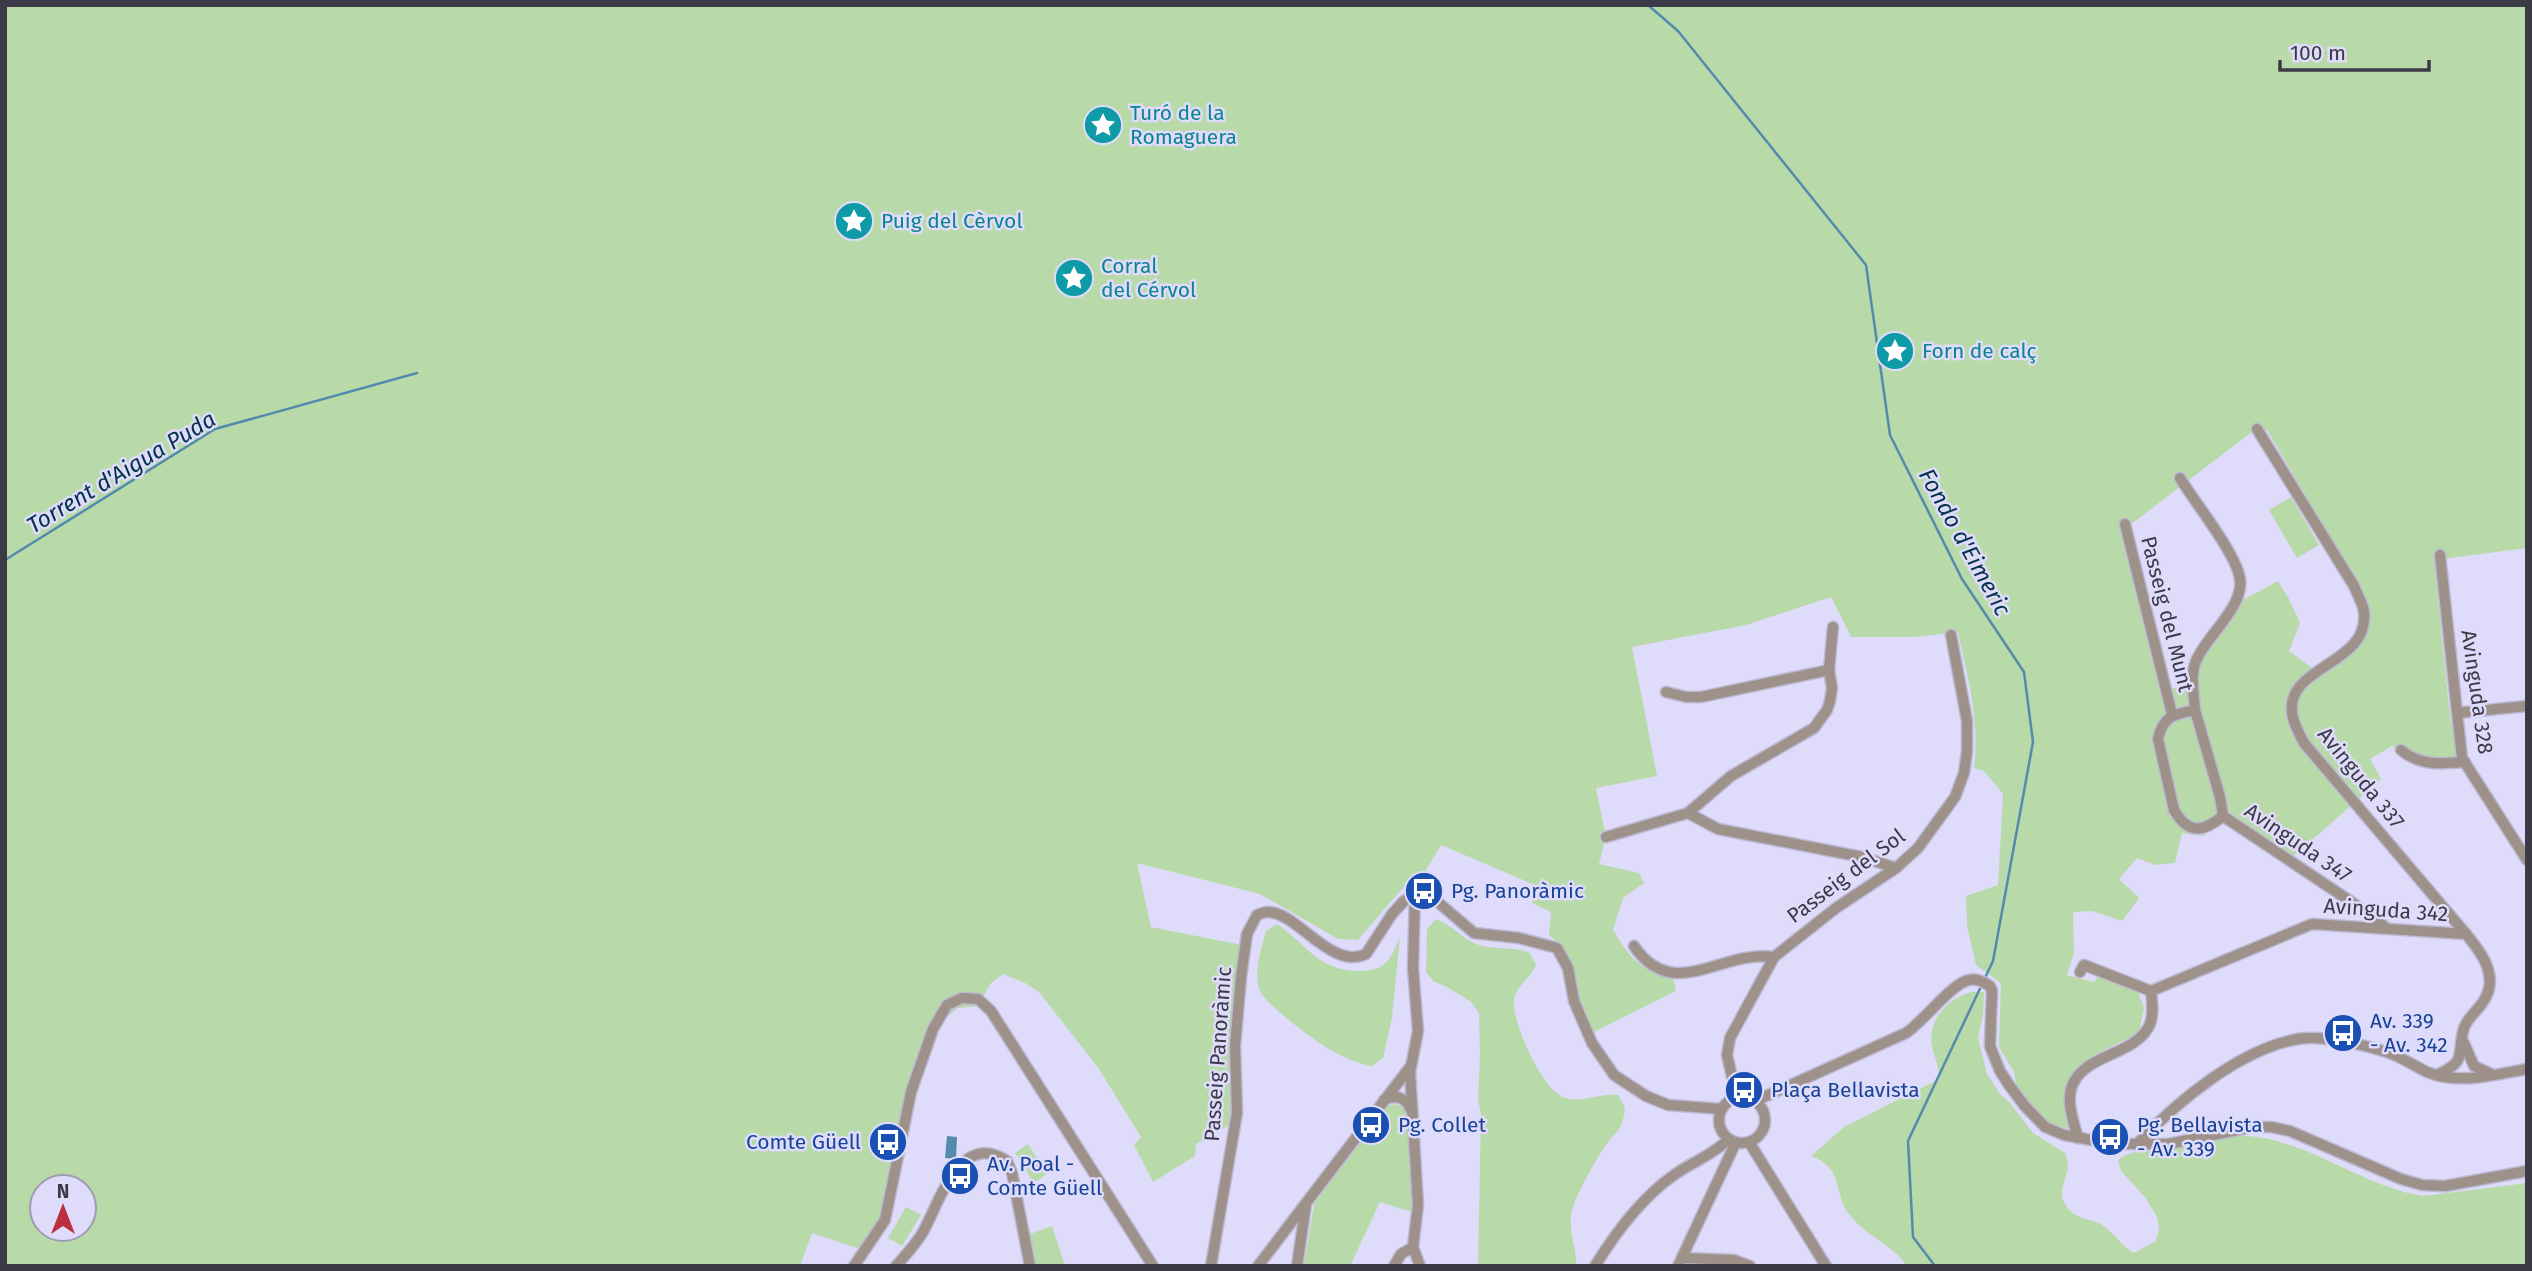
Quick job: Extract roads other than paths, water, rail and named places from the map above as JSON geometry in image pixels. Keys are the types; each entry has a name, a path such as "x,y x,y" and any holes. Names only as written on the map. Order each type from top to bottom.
{"street":[{"name":"Avinguda 337","path":"2257,429 2354,586 2364,611 2358,636 2348,650 2331,664 2305,679 2295,691 2293,718 2304,743 2466,934"},
{"path":"2180,478 2231,556 2240,579 2240,592 2235,603 2197,658 2193,673 2195,710 2220,797 2223,817 2211,826 2199,830 2187,826 2174,810 2158,739 2160,729 2172,714 2195,710"},
{"name":"Passeig del Munt","path":"2125,524 2172,714"},
{"name":"Avinguda 328","path":"2440,555 2462,758 2527,860"},
{"path":"1606,838 1688,813 1731,776 1814,728 1830,701 1832,688 1829,670 1833,627"},
{"name":"Passeig del Sol","path":"1737,1098 1727,1047 1774,957 1836,908 1896,868 1918,848 1955,797 1968,752 1967,721 1951,635"},
{"path":"1666,692 1686,697 1701,697 1829,670"},
{"path":"2457,713 2527,706"},
{"path":"2401,750 2418,761 2433,764 2465,762"},
{"path":"1688,813 1718,829 1862,856 1896,868"},
{"name":"Avinguda 347","path":"2223,817 2386,928"},
{"path":"1394,1265 1418,1262 1413,1247 1418,1205 1410,1067 1418,1031 1413,968 1415,894 1433,898 1474,933 1518,938 1557,948 1568,968 1574,1001 1592,1043 1614,1075 1646,1096 1668,1105 1722,1109"},
{"name":"Passeig Panoràmic","path":"1211,1266 1237,1113 1235,1046 1241,977 1247,934 1252,921 1257,915 1268,912 1283,918 1332,951 1359,957 1366,954 1392,914 1415,894"},
{"name":"Avinguda 342","path":"2151,991 2312,924 2466,934 2484,957 2490,978 2485,1000 2465,1026 2463,1042 2455,1064 2437,1075"},
{"path":"1634,946 1653,967 1665,973 1695,972 1745,956 1759,954 1774,957"},
{"path":"2078,1138 2070,1105 2070,1090 2077,1077 2086,1068 2137,1040 2146,1031 2152,1017 2151,991 2084,965 2080,972"},
{"path":"1755,1101 1761,1107 1765,1123 1757,1137 1749,1142 1732,1140 1722,1130 1719,1120 1726,1104 1737,1098 1755,1101 1906,1032 1918,1025 1947,995 1969,980 1982,982 1992,991 1990,1046 2000,1071 2024,1105 2045,1127 2078,1138 2113,1144 2168,1144 2253,1127 2271,1127 2290,1131 2401,1179 2422,1185 2445,1185 2527,1171"},
{"path":"854,1266 885,1220 911,1092 933,1029 947,1005 962,998 978,999 991,1011 1153,1266"},
{"path":"2139,1142 2161,1119 2240,1059 2298,1039 2319,1038 2385,1051 2437,1075 2460,1079 2527,1069"},
{"path":"2463,1042 2474,1066 2493,1075"},
{"path":"1258,1266 1410,1067"},
{"path":"1384,1100 1396,1096 1402,1098 1412,1112"},
{"path":"1732,1140 1681,1262 1734,1260 1750,1266"},
{"path":"1595,1266 1612,1239 1648,1198 1674,1175 1732,1140"},
{"path":"1749,1142 1826,1266"},
{"path":"896,1264 922,1234 944,1187 968,1157 990,1152 1007,1161 1012,1173 1030,1266"},
{"path":"1297,1266 1307,1202"},
{"path":"1289,1225 1302,1228"},
{"path":"1394,1265 1401,1255 1413,1247"}],"water":[{"path":"947,1136 957,1137 956,1159 945,1158"}],"waterway":[{"name":"Fondo d'Eimeric","path":"1648,5 1678,31 1866,265 1890,435 1962,579 2024,672 2033,742 1993,961 1908,1141 1913,1237 1935,1266"},
{"name":"Torrent d'Aigua Puda","path":"5,560 215,429 417,373"}],"place":[{"name":"Turó de la Romaguera","path":"1103,125"},
{"name":"Puig del Cèrvol","path":"854,221"},
{"name":"Corral del Cérvol","path":"1074,278"},
{"name":"Forn de calç","path":"1895,351"},
{"name":"Pg. Panoràmic","path":"1424,891"},
{"name":"Av. 339 - Av. 342","path":"2343,1033"},
{"name":"Plaça Bellavista","path":"1744,1090"},
{"name":"Pg. Collet","path":"1371,1125"},
{"name":"Pg. Bellavista - Av. 339","path":"2110,1137"},
{"name":"Comte Güell","path":"888,1142"},
{"name":"Av. Poal - Comte Güell","path":"960,1176"}]}
